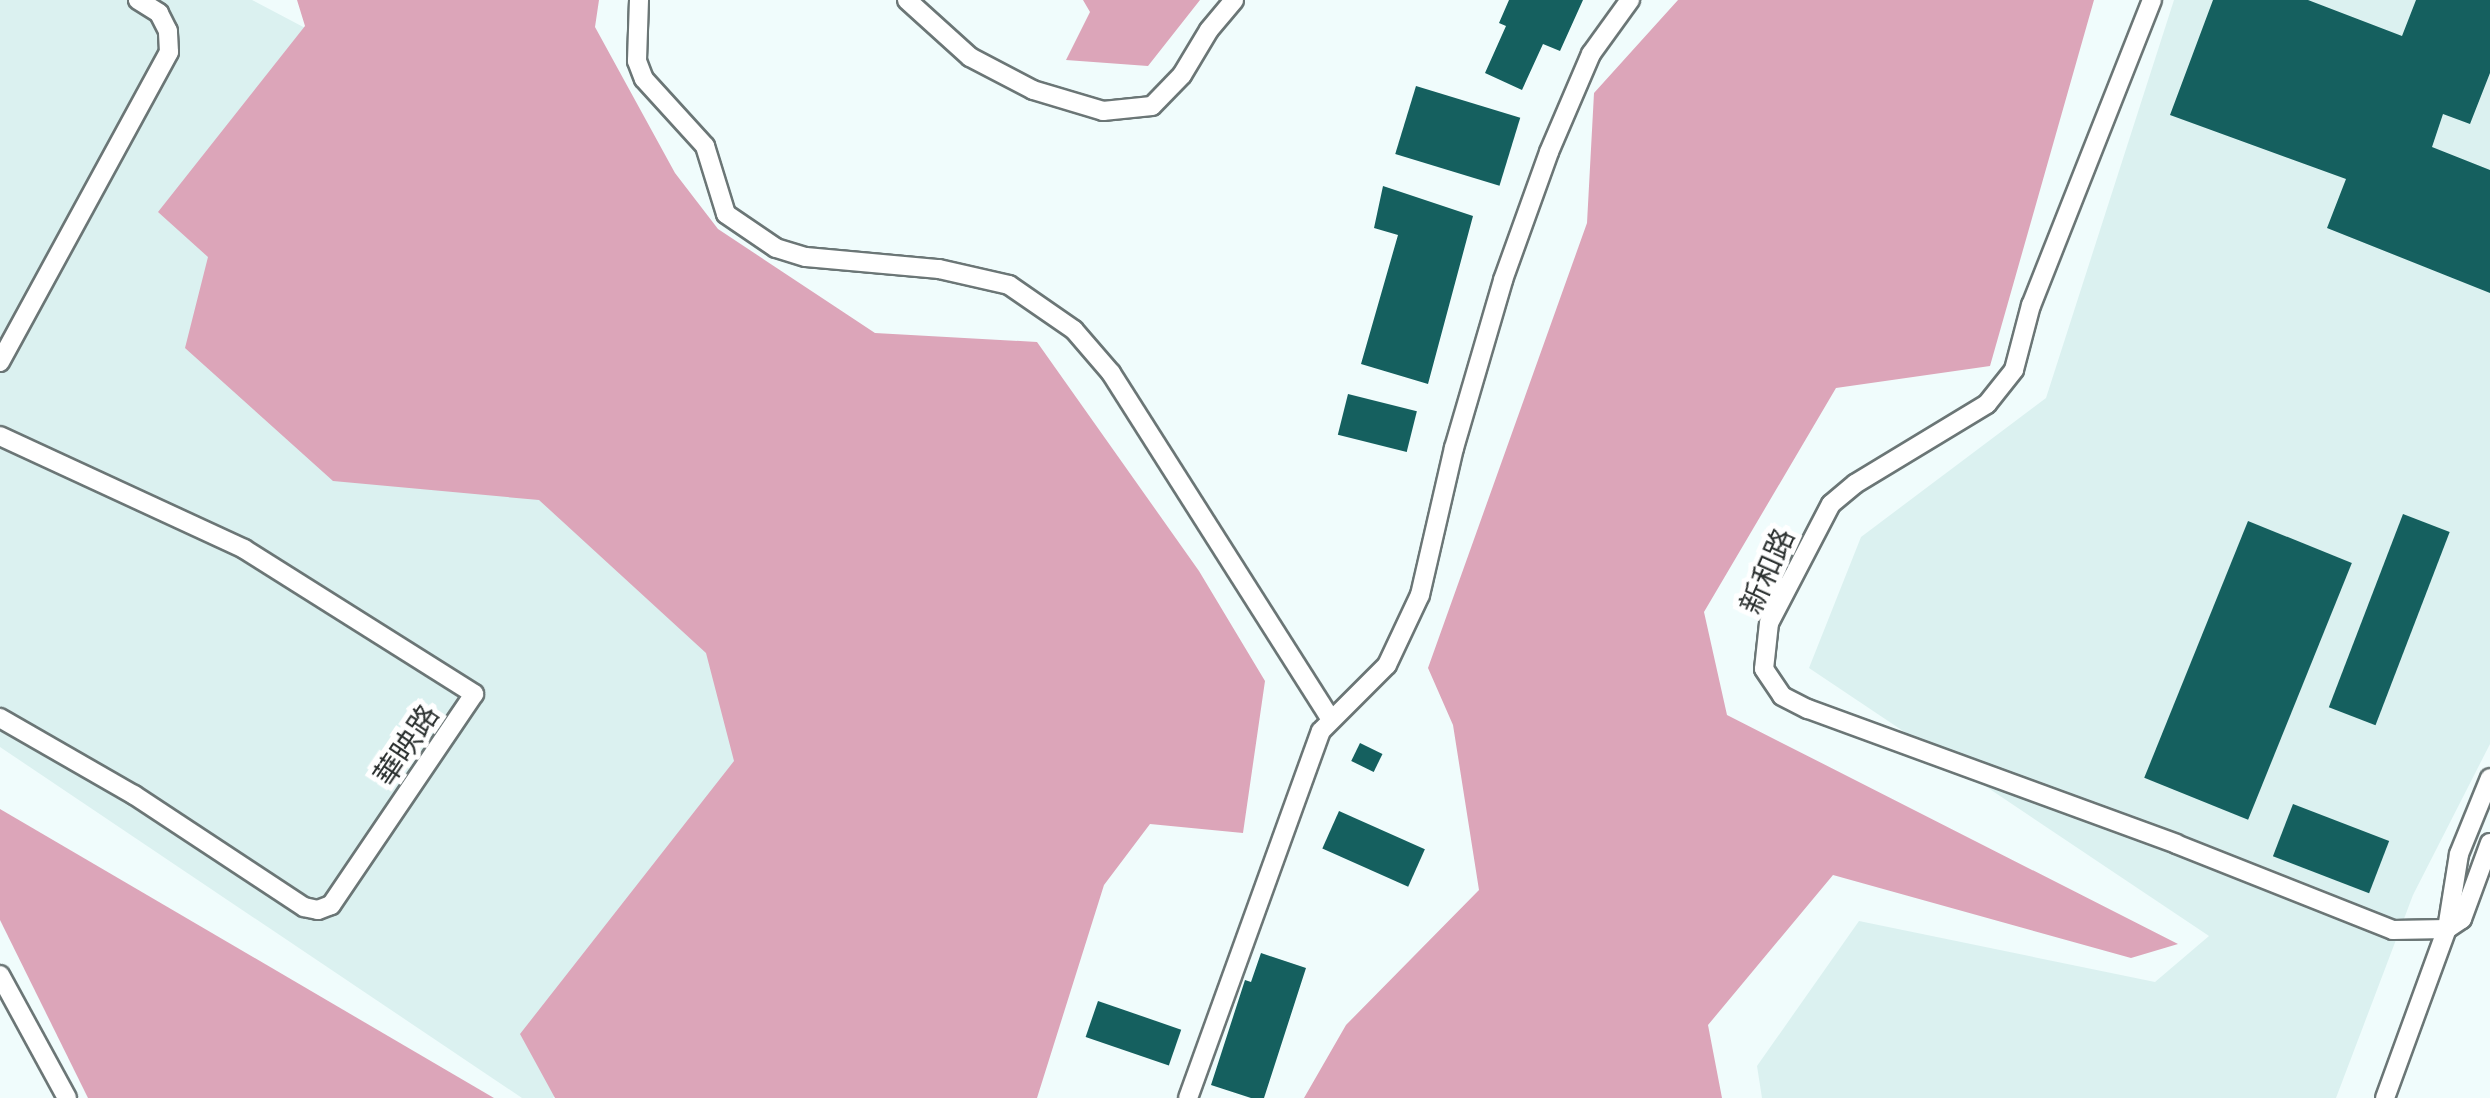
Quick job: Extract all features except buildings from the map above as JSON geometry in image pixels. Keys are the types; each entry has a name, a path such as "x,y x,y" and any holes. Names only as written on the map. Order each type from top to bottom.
{"street":[{"path":"0,362 169,52 168,31 159,13 138,0"},
{"path":"639,0 637,61 644,79 705,146 726,214 776,248 806,257 940,270 1009,284 1074,330 1111,373 1330,718"},
{"path":"907,0 970,57 1033,90 1103,111 1152,106 1182,75 1209,30 1234,0"},
{"path":"1188,1098 1311,756 1330,718 1387,666 1420,595 1454,448 1503,280 1549,152 1591,54 1630,0"},
{"name":"新和路","path":"2152,0 2031,305 2014,370 1988,404 1855,484 1831,504 1769,623 1764,669 1782,696 1808,710 2176,844 2393,930 2446,928"},
{"name":"華映路","path":"0,436 244,548 474,694 331,905 318,910 304,907 134,795 0,718"},
{"path":"2386,1098 2446,928 2459,854 2490,778"},
{"path":"2446,928 2462,918 2490,843"},
{"path":"0,975 67,1098"}],"shaded area":[{"path":"0,0 252,0 561,163 524,451 873,725 553,1098 522,1098 0,747"},
{"path":"297,0 599,0 595,27 675,173 718,229 875,333 1037,342 1199,571 1265,681 1243,833 1150,824 1104,885 1037,1098 555,1098 520,1034 734,761 706,653 539,500 333,481 185,348 208,257 158,212 305,26"},
{"path":"1083,0 1200,0 1148,66 1066,60 1090,12"},
{"path":"1678,0 2094,0 1990,366 1836,388 1704,612 1727,715 2178,944 2131,958 1833,875 1708,1025 1722,1098 1304,1098 1346,1025 1479,890 1453,725 1428,668 1587,223 1594,93"},
{"path":"2174,0 2490,0 2490,744 2413,895 2336,1098 1762,1098 1757,1066 1859,921 2155,982 2209,936 1809,668 1861,537 2046,398"},
{"path":"0,809 494,1098 88,1098 0,920"}]}
